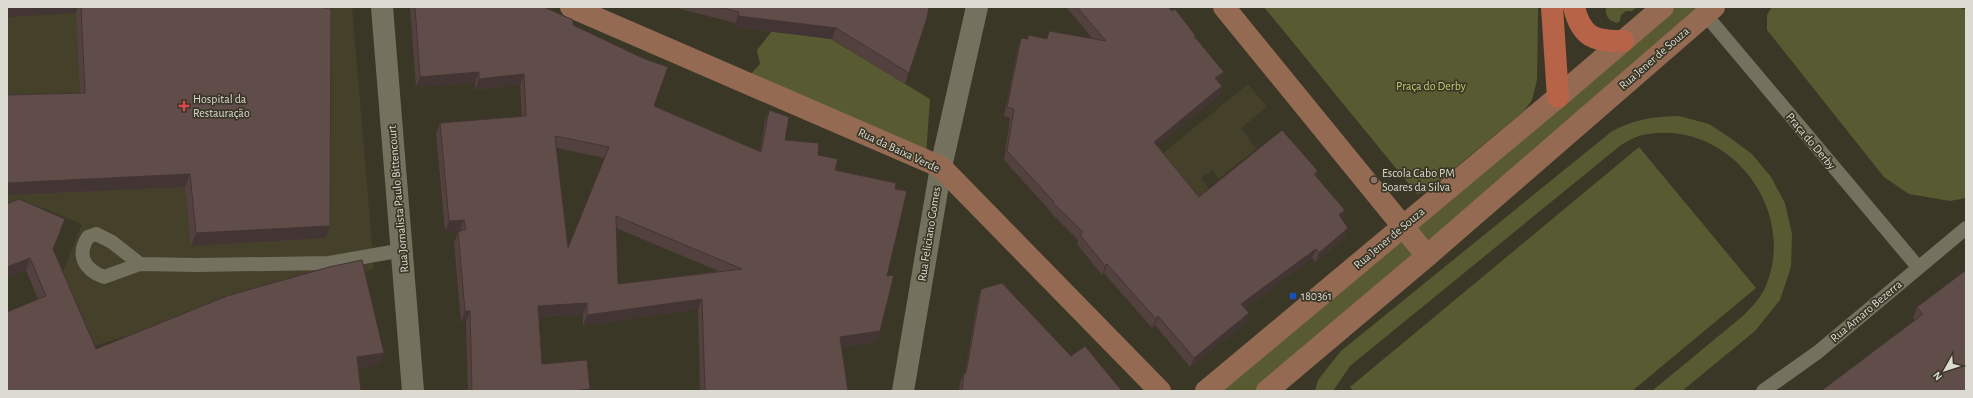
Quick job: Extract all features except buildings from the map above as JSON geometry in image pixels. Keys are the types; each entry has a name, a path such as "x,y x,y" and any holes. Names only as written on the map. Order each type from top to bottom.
{"main road":[{"path":"1552,7 1558,97"},
{"path":"1574,7 1577,18 1583,29 1593,39 1605,42 1623,41"}],"street":[{"name":"Rua Jornalista Paulo Bittencourt","path":"382,7 403,250 413,391"},
{"name":"Rua da Baixa Verde","path":"571,7 940,167 1160,391"},
{"name":"Rua Feliciano Gomes","path":"903,391 940,167 977,7"},
{"path":"1224,7 1426,256"},
{"name":"Rua Jener de Souza","path":"1206,391 1558,97 1663,7"},
{"name":"Rua Jener de Souza","path":"1267,391 1426,256 1709,11"}],"lane":[{"name":"Praça do Derby","path":"1709,11 1918,267"},
{"name":"Rua Amaro Bezerra","path":"1763,391 1818,352 1966,228"},
{"path":"140,264 198,265 329,263 403,250"}],"shaded area":[{"name":"Hospital da Restauração","path":"7,7 352,7 374,269 220,309 93,346 62,274 82,224 35,205 7,207"},
{"path":"1248,84 1267,107 1241,128 1256,149 1218,179 1213,170 1201,178 1212,193 1196,206 1157,158"}],"green space":[{"name":"Praça do Derby","path":"1264,7 1538,7 1537,80 1532,100 1524,111 1426,192 1417,194"},
{"path":"1606,7 1637,7 1632,11 1626,11 1621,15 1620,21 1617,23 1611,21 1608,17"},
{"path":"1663,7 1715,7 1267,391 1208,391"},
{"path":"1772,7 1958,7 1966,10 1966,198 1950,201 1909,194 1884,177 1767,30 1767,15"},
{"path":"772,31 831,39 930,99 926,155 749,76 760,64 757,50"},
{"path":"1679,116 1709,124 1752,154 1771,177 1785,203 1792,234 1791,267 1780,300 1755,331 1682,391 1652,391 1751,308 1767,283 1774,254 1772,224 1763,197 1747,173 1726,153 1701,140 1673,133 1643,135 1621,145 1350,366 1333,391 1315,391 1318,380 1341,351 1611,132 1636,121 1660,117"},
{"path":"1639,147 1756,288 1632,391 1353,391 1350,387"}],"place":[{"name":"Hospital da Restauração","path":"184,106"},
{"name":"Escola Cabo PM Soares da Silva","path":"1374,180"},
{"name":"180361","path":"1293,296"}]}
